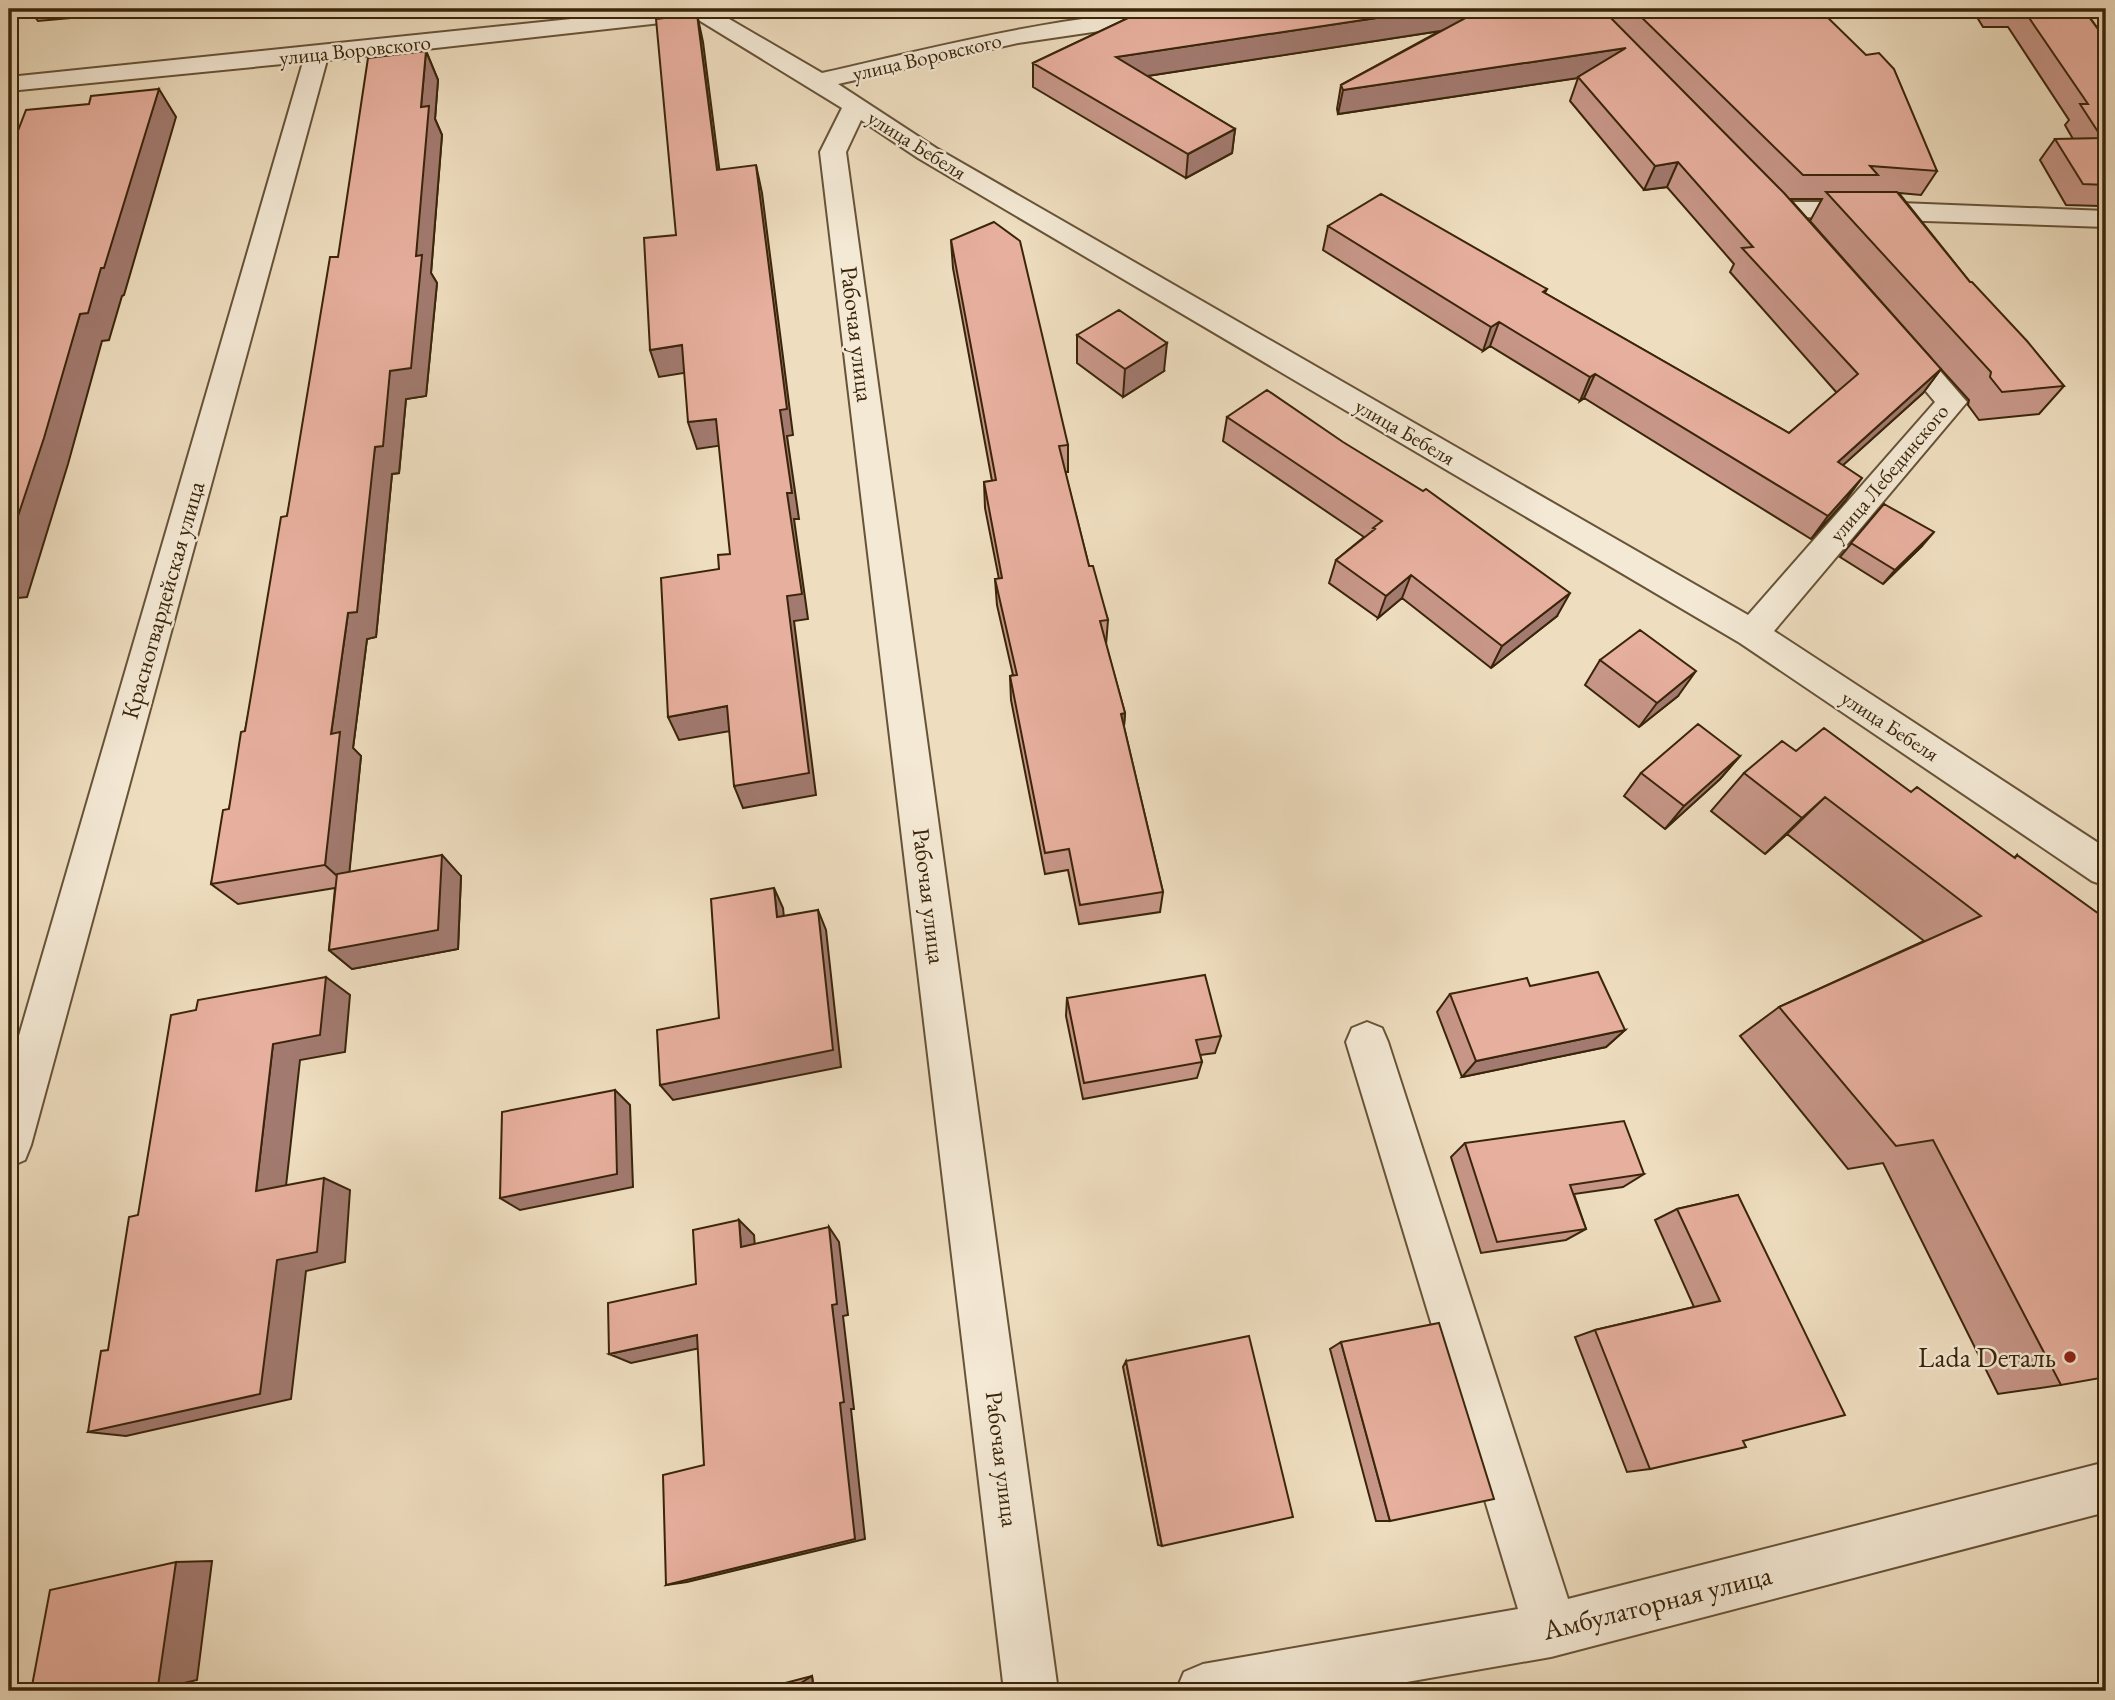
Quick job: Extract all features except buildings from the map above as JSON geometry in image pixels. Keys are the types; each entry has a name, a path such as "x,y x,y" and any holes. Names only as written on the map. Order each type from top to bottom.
{"street":[{"name":"улица Воровского","path":"818,81 1018,36 1202,9"},
{"name":"улица Воровского","path":"9,84 317,54 699,10"},
{"name":"улица Бебеля","path":"699,10 818,81 927,153 1752,634 2106,869"},
{"name":"Красногвардейская улица","path":"9,1145 317,54"},
{"name":"Рабочая улица","path":"855,106 833,152 1031,1691"},
{"path":"1808,240 1772,200 1875,210 2106,219"},
{"name":"улица Лебединского","path":"1752,634 1952,402 1881,321"},
{"path":"1367,1042 1551,1630"},
{"name":"Амбулаторная улица","path":"1203,1691 1551,1630 2106,1487"}],"place":[{"name":"Lada Dеталь","path":"2070,1357"}]}
